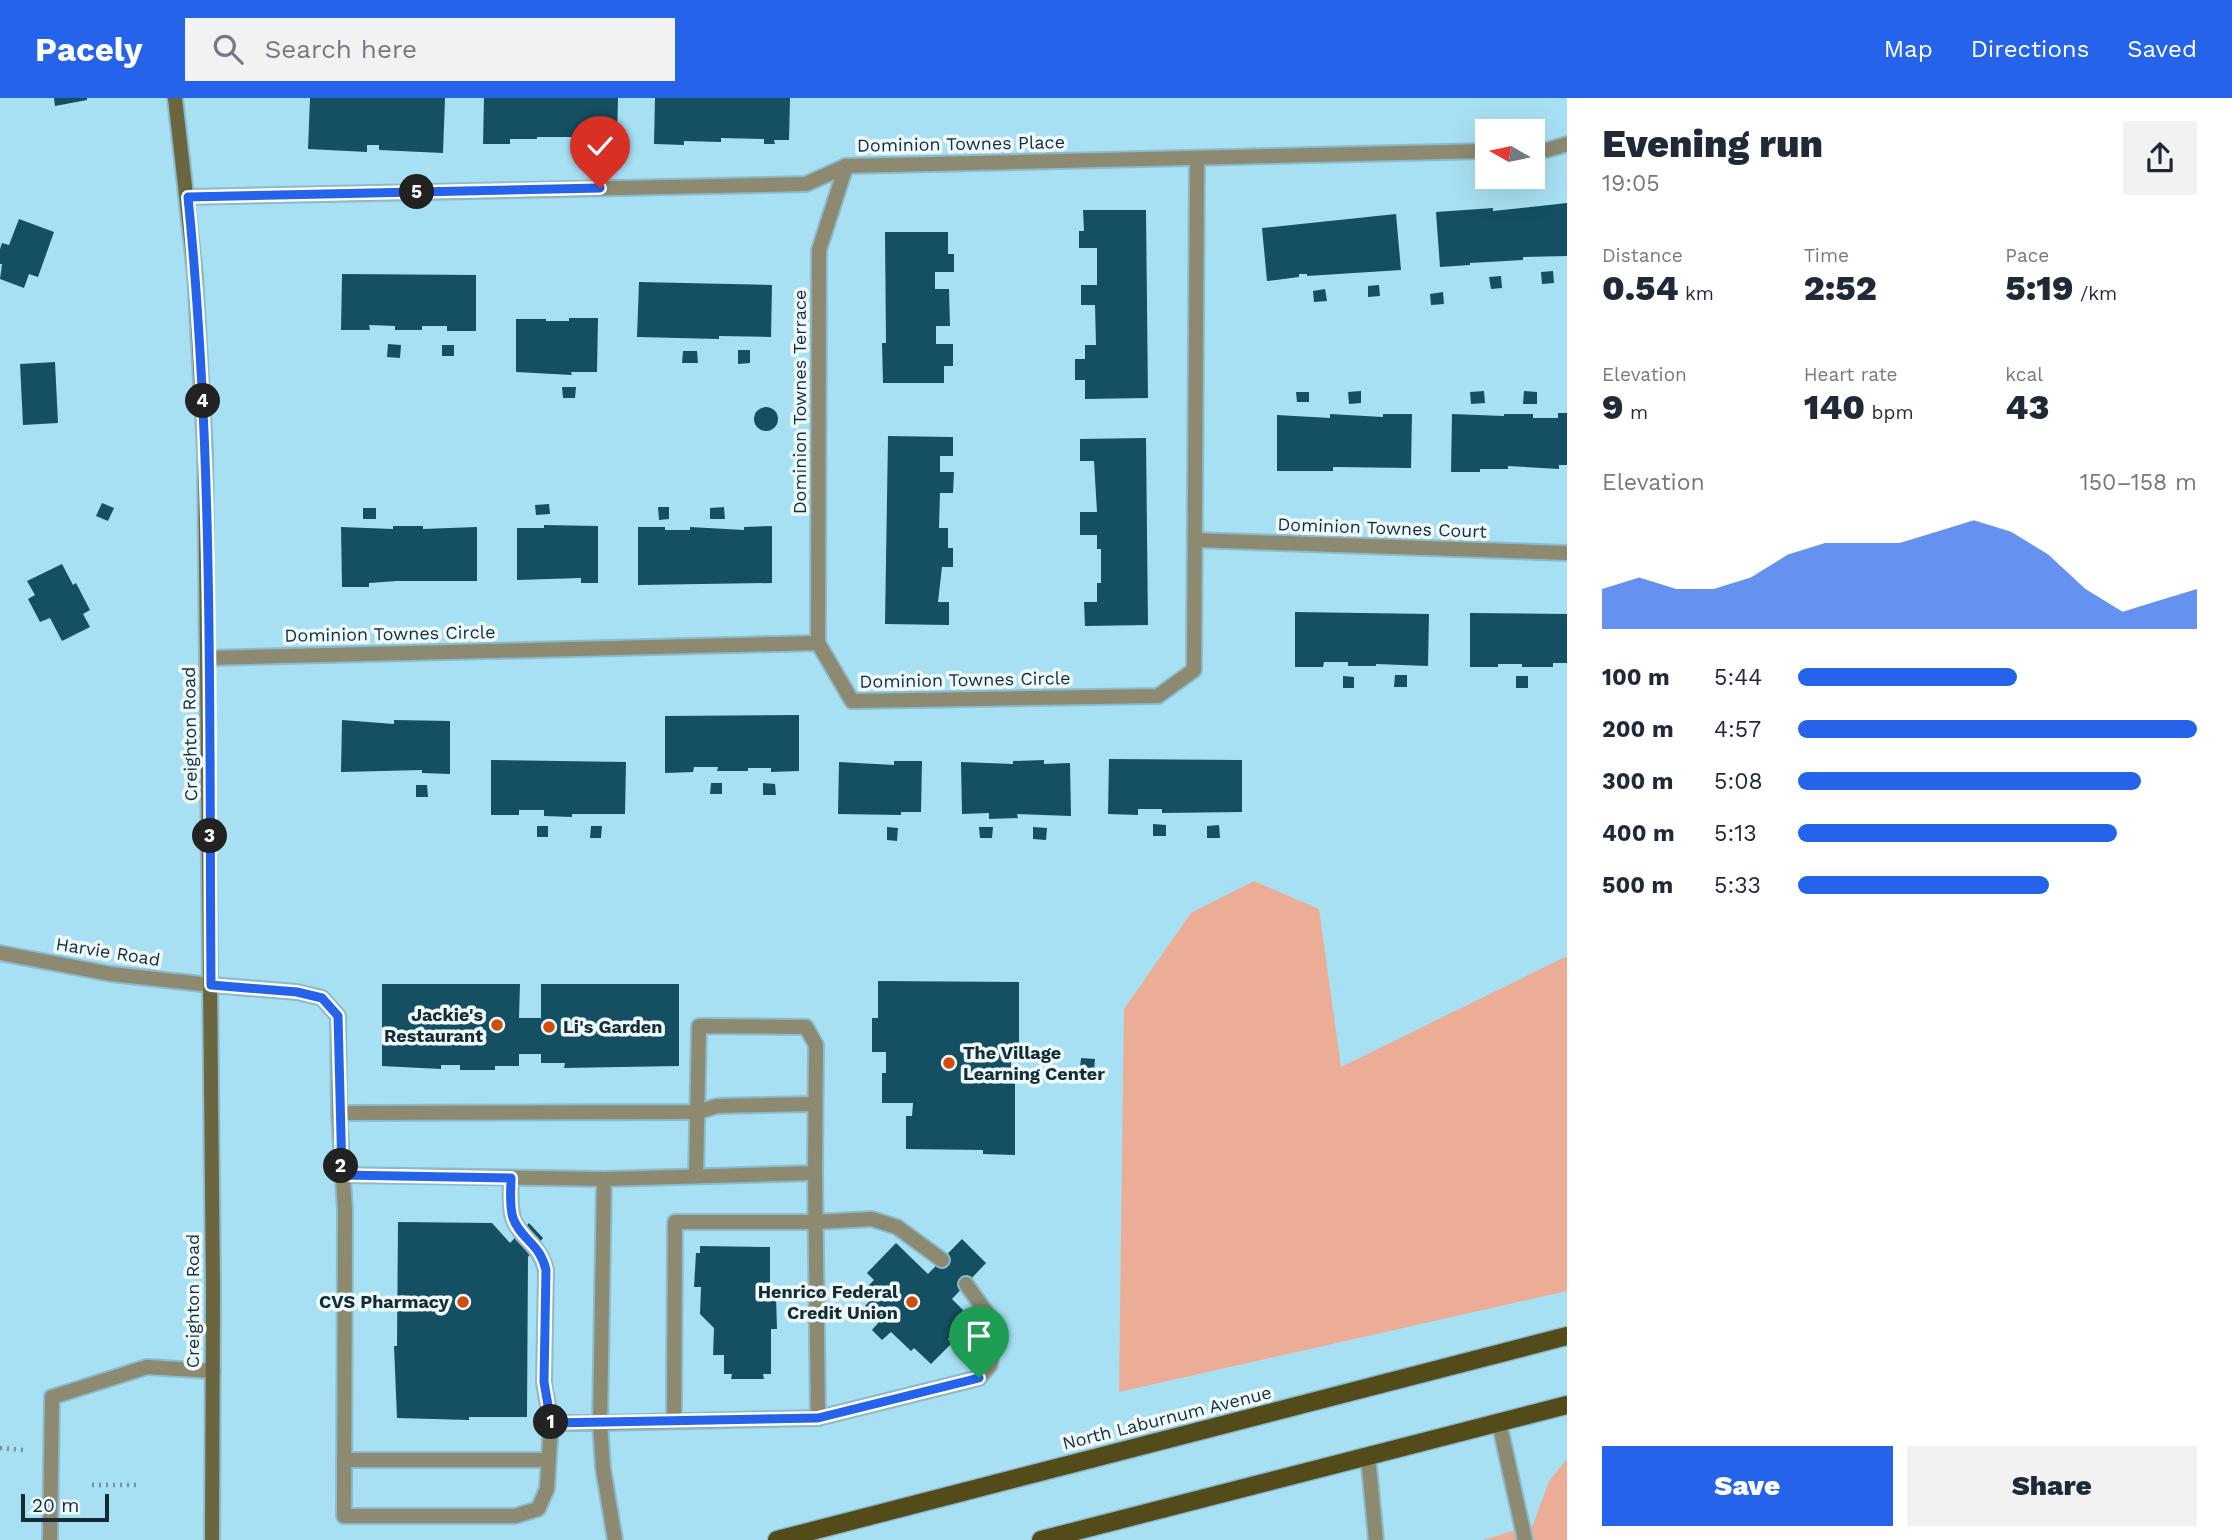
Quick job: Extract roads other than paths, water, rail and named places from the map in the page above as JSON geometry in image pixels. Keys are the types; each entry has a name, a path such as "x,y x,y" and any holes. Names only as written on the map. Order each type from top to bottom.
{"main road":[{"name":"Creighton Road","path":"176,98 195,274 205,452 211,985 212,1540"},
{"name":"North Laburnum Avenue","path":"777,1540 1567,1336"},
{"path":"1041,1540 1567,1405"}],"street":[{"path":"1545,150 1567,144"},
{"name":"Dominion Townes Place","path":"188,197 806,184 846,166 1475,151"},
{"name":"Dominion Townes Circle","path":"208,658 818,643 852,701 1158,696 1194,670 1197,158"},
{"name":"Dominion Townes Terrace","path":"818,643 819,250 846,166"},
{"name":"Dominion Townes Court","path":"1195,541 1567,554"},
{"name":"Harvie Road","path":"0,953 111,974 297,992 322,998 338,1016 345,1212 344,1516 515,1516 538,1509 547,1489 548,1460"},
{"path":"696,1177 699,1026 806,1027 817,1045 815,1174 818,1418"},
{"path":"340,1113 698,1112 717,1106 815,1104"},
{"path":"342,1175 604,1179 815,1174"},
{"path":"344,1460 548,1460 551,1423 544,1382 546,1270 543,1256 513,1219 511,1178"},
{"path":"604,1179 600,1423 603,1468 615,1540"},
{"path":"674,1421 675,1222 816,1222 873,1219 897,1227 942,1260"},
{"path":"551,1423 818,1418 979,1378 990,1365 994,1323 966,1284"},
{"path":"50,1540 52,1397 147,1367 213,1371"},
{"path":"1499,1422 1525,1540"},
{"path":"1368,1456 1376,1540"}],"place":[{"name":"Jackie's Restaurant","path":"497,1025"},
{"name":"Li's Garden","path":"549,1027"},
{"name":"The Village Learning Center","path":"949,1063"},
{"name":"CVS Pharmacy","path":"463,1302"},
{"name":"Henrico Federal Credit Union","path":"912,1302"}]}
